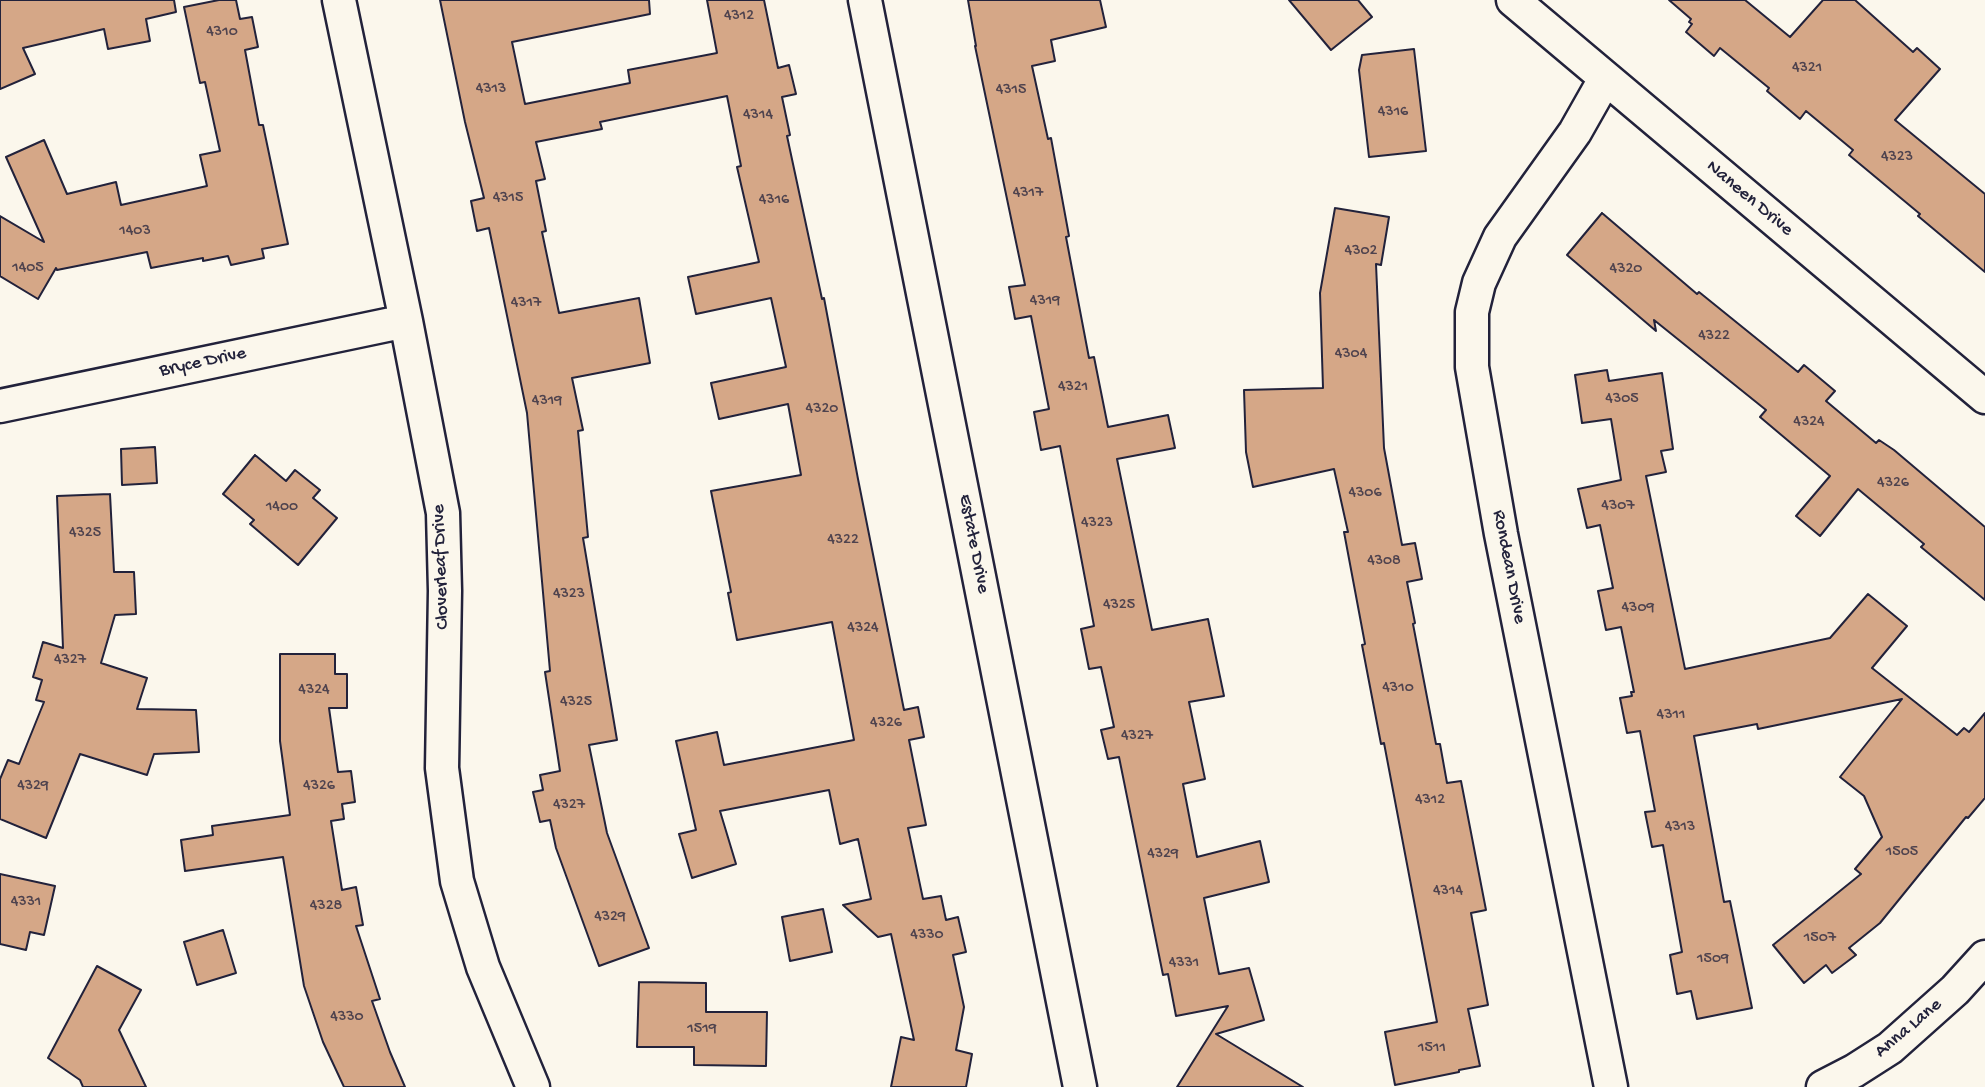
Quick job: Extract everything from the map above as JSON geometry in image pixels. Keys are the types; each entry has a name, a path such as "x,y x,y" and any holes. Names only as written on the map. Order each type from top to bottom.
{"street":[{"name":"Cloverleaf Drive","path":"339,0 443,513 445,591 442,768 457,881 483,967 533,1087"},
{"name":"Estate Drive","path":"865,0 1080,1087"},
{"name":"Naneen Drive","path":"1513,0 1985,397"},
{"name":"Rondean Drive","path":"1605,79 1575,132 1494,248 1479,283 1472,312 1472,367 1502,534 1611,1087"},
{"name":"Bryce Drive","path":"0,406 406,321"},
{"name":"Anna Lane","path":"1823,1087 1890,1048 1955,990 1985,957"}],"building":[{"path":"0,0 174,0 176,12 146,19 150,41 108,49 104,29 23,48 35,74 0,89"},
{"path":"219,0 236,0 240,19 252,17 258,47 245,50 259,125 263,125 288,244 262,249 264,258 231,265 228,256 151,268 147,252 57,270 56,268 38,299 0,276 0,216 44,242 6,157 44,140 67,194 116,182 121,205 207,186 200,155 220,151 205,82 200,83 184,7"},
{"path":"440,0 649,0 650,14 512,42 525,104 630,83 628,70 717,53 707,0 764,0 778,68 789,65 796,94 782,97 790,135 787,136 822,299 824,298 904,710 918,707 924,737 909,740 926,825 908,828 923,899 941,896 946,920 958,917 966,952 953,955 964,1007 956,1050 972,1054 966,1087 891,1087 901,1037 914,1040 891,934 878,937 843,905 871,899 858,839 840,844 829,790 720,811 736,864 692,878 679,834 696,830 676,741 717,732 724,765 854,740 832,622 737,640 728,593 731,592 711,491 801,475 788,404 719,419 711,383 786,367 771,298 696,314 688,277 759,262 737,167 741,166 727,96 600,122 602,129 536,142 545,179 536,181 546,231 542,232 559,313 639,298 650,363 572,378 583,430 578,431 588,537 583,538 617,740 589,745 607,833 649,948 599,966 556,848 550,820 540,822 533,792 543,790 540,775 560,771 545,672 550,671 527,413 489,228 477,231 471,201 484,198"},
{"path":"968,0 1100,0 1106,27 1051,40 1055,61 1032,66 1048,139 1051,138 1089,358 1094,357 1108,427 1168,415 1175,448 1117,459 1152,630 1208,619 1224,696 1189,702 1205,779 1183,784 1197,857 1260,841 1269,882 1204,898 1219,974 1249,968 1264,1020 1216,1034 1303,1087 1177,1087 1228,1006 1176,1016 1168,974 1163,975 1119,757 1108,759 1101,730 1114,727 1101,667 1089,669 1081,629 1094,626 1060,446 1041,450 1034,412 1049,409 1031,316 1015,319 1009,287 1025,285 975,46"},
{"path":"1289,0 1358,0 1372,17 1331,50"},
{"path":"1669,0 1745,0 1790,37 1823,0 1855,0 1913,52 1917,48 1940,69 1895,120 1985,194 1985,272 1849,155 1853,150 1806,111 1800,119 1767,91 1769,88 1720,48 1714,56 1686,32 1692,24 1689,22 1691,19"},
{"path":"1414,49 1426,151 1369,157 1359,70 1362,55"},
{"path":"1335,208 1389,217 1381,265 1376,264 1384,448 1402,545 1415,543 1422,579 1407,582 1436,744 1440,744 1447,783 1461,781 1486,910 1471,913 1488,1005 1468,1009 1480,1066 1395,1085 1385,1032 1437,1022 1384,743 1381,744 1362,645 1365,644 1344,532 1348,532 1334,469 1253,487 1246,452 1244,390 1323,388 1320,293"},
{"path":"1602,213 1697,294 1699,292 1798,372 1804,365 1835,391 1826,401 1876,443 1879,440 1894,450 1985,527 1985,600 1921,547 1924,544 1858,489 1820,536 1796,516 1830,476 1760,417 1766,410 1654,320 1656,331 1567,255"},
{"path":"1607,370 1609,381 1662,373 1673,449 1661,451 1666,472 1646,476 1685,669 1830,638 1868,594 1907,626 1872,668 1957,735 1964,728 1969,732 1985,713 1985,798 1968,818 1966,817 1880,923 1849,948 1856,955 1832,973 1826,965 1804,983 1773,945 1861,874 1855,869 1882,837 1864,796 1840,777 1902,699 1758,729 1757,724 1694,736 1724,902 1730,901 1752,1008 1697,1019 1691,991 1677,994 1670,955 1682,952 1663,845 1652,847 1645,812 1655,811 1640,731 1627,733 1620,698 1632,696 1631,692 1634,692 1621,627 1606,630 1598,591 1613,588 1600,525 1587,528 1578,489 1621,480 1611,419 1582,423 1575,375"},
{"path":"155,447 157,483 122,485 121,449"},
{"path":"255,455 286,481 295,470 320,490 313,498 337,518 298,565 250,524 254,520 223,494"},
{"path":"110,494 114,572 134,572 136,614 115,615 101,663 147,678 137,709 196,710 199,752 154,754 147,775 80,754 46,838 0,819 0,779 8,760 19,764 44,702 36,700 42,680 33,677 43,642 63,648 57,496"},
{"path":"280,654 335,654 335,674 347,674 347,708 329,708 338,772 351,771 355,802 342,804 344,819 331,821 342,890 356,887 363,925 356,926 380,999 372,1001 405,1087 344,1087 323,1042 304,986 283,857 185,871 181,840 213,835 212,826 290,815 280,741"},
{"path":"0,874 55,886 44,935 30,932 26,950 0,944"},
{"path":"823,909 832,952 790,961 782,917"},
{"path":"223,930 236,973 197,985 184,942"},
{"path":"97,966 141,990 119,1030 146,1087 83,1087 80,1080 48,1058"},
{"path":"639,982 706,983 706,1012 767,1012 766,1066 694,1065 694,1047 637,1047"}]}
